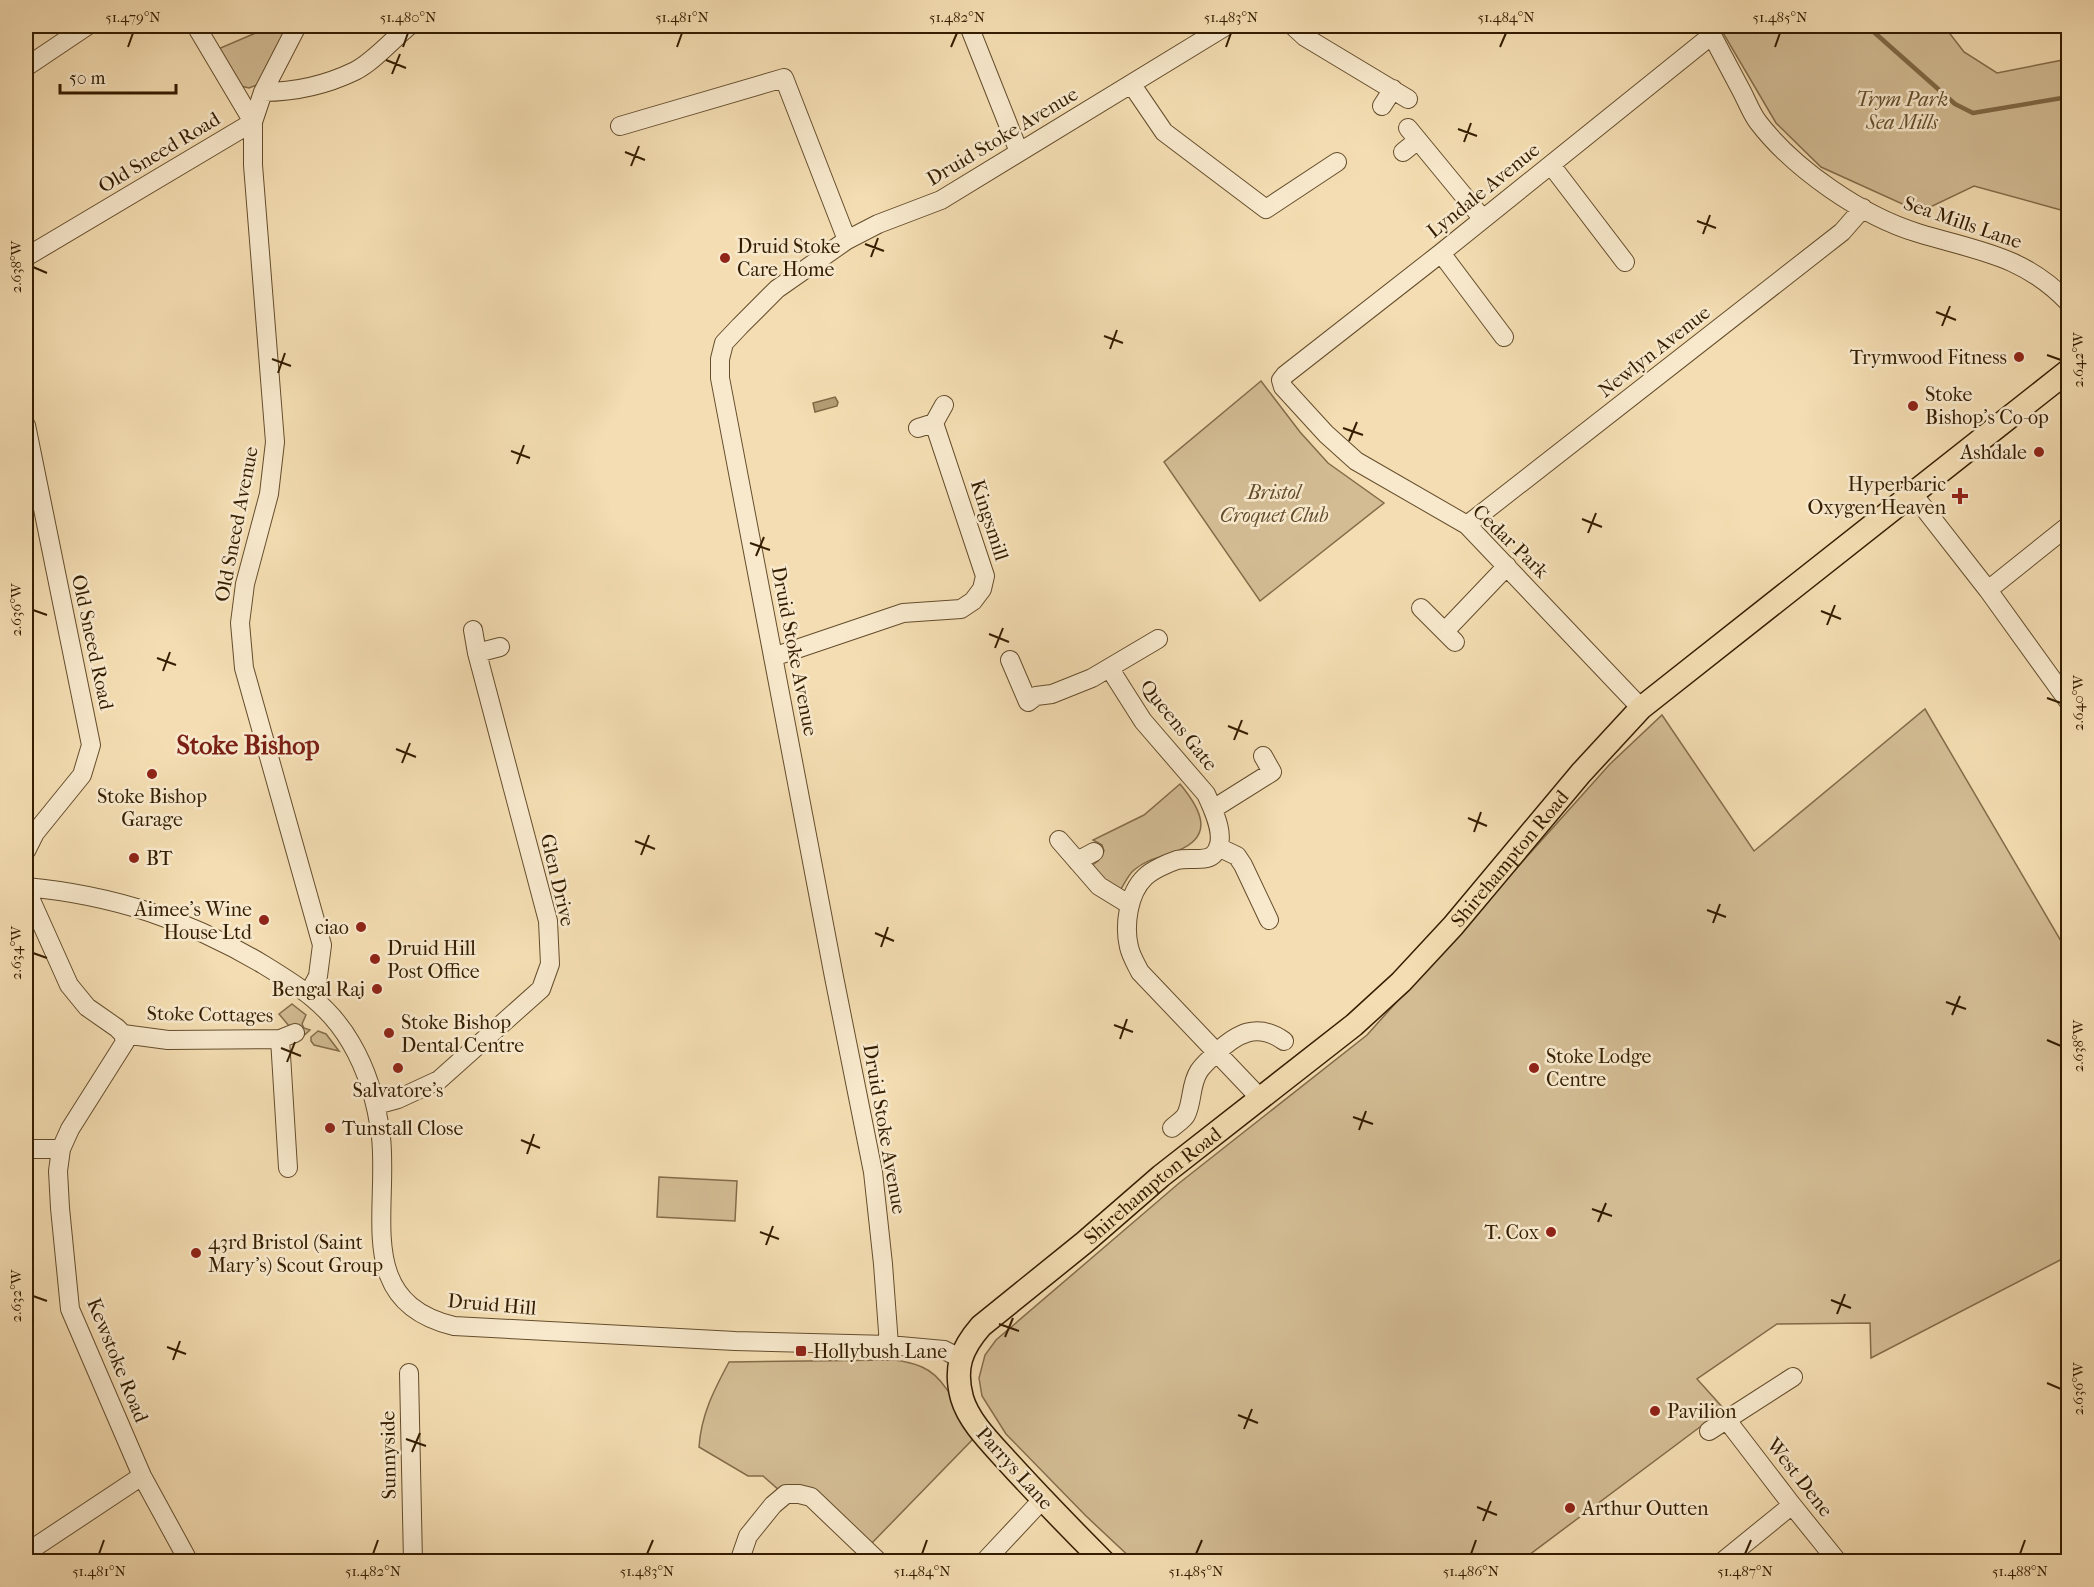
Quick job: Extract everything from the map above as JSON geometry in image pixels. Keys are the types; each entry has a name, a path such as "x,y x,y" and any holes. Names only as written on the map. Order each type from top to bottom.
{"main road":[{"name":"Shirehampton Road","path":"960,1358 967,1342 981,1326 1085,1242 1161,1176 1354,1025 1401,982 1453,926 1581,773 1641,708 2068,371"},
{"name":"Parrys Lane","path":"960,1358 960,1385 963,1400 973,1420 1042,1500 1104,1562"}],"street":[{"path":"26,67 87,26"},
{"path":"196,26 253,122"},
{"path":"253,122 263,92 297,26"},
{"path":"263,92 288,92 356,71 409,26"},
{"path":"969,26 1019,152"},
{"path":"1293,26 1305,37 1400,94 1382,106"},
{"name":"Druid Stoke Avenue","path":"889,1345 873,1172 772,657 720,378 720,358 724,343 777,289 847,240 878,224 941,201 1132,85 1214,29"},
{"name":"Lyndale Avenue","path":"1281,380 1551,165 1710,30"},
{"name":"Sea Mills Lane","path":"1710,30 1758,122 1806,172 1863,208 1915,232 2004,257 2055,288 2068,302"},
{"path":"620,126 784,78 847,240"},
{"path":"1132,85 1164,132 1241,202 1266,209 1337,162"},
{"name":"Old Sneed Road","path":"26,257 253,122"},
{"name":"Old Sneed Avenue","path":"253,122 253,165 275,442 269,494 245,584 240,623 244,668 321,938 320,967 309,993"},
{"path":"1403,152 1413,134 1482,218"},
{"path":"1551,165 1618,239 1625,262"},
{"name":"Newlyn Avenue","path":"1467,525 1842,232 1863,208"},
{"path":"1441,253 1497,314 1504,337"},
{"name":"Cedar Park","path":"1281,380 1283,387 1326,434 1356,461 1467,525 1641,708"},
{"name":"Kingsmill","path":"772,657 903,613 961,609 973,601 982,589 985,576 926,425 944,405"},
{"name":"Old Sneed Road","path":"26,425 91,745 82,775 35,833 26,850"},
{"path":"1914,494 1988,590 2068,701"},
{"path":"1988,590 2068,526"},
{"path":"1421,608 1450,636 1508,566"},
{"name":"Glen Drive","path":"376,1106 398,1099 439,1080 541,989 550,964 548,921 477,653 473,630"},
{"name":"Queens Gate","path":"1010,660 1028,702 1036,696 1052,694 1092,678 1158,639"},
{"path":"477,653 500,647"},
{"name":"Queens Gate","path":"1110,669 1143,721 1206,794 1219,832 1218,847"},
{"path":"1213,809 1272,772 1263,756"},
{"path":"1059,840 1099,886 1130,905"},
{"path":"1260,1098 1140,972 1129,949 1126,927 1130,905 1145,877 1173,861 1184,858 1209,858 1218,847 1237,856 1269,920"},
{"path":"1077,861 1094,852"},
{"path":"26,888 69,985 87,1007 123,1034"},
{"name":"Druid Hill","path":"26,888 73,892 180,922 239,950 309,993 331,1016 350,1041 359,1058 376,1106 382,1154 385,1266 394,1288 405,1301 435,1321 454,1326 680,1338 889,1345 944,1350 960,1358"},
{"path":"1172,1128 1185,1116 1192,1085 1200,1070 1229,1040 1246,1033 1263,1031 1274,1034 1284,1041"},
{"name":"Stoke Cottages","path":"123,1034 168,1040 288,1036 288,1168"},
{"name":"Kewstoke Road","path":"123,1034 125,1042 121,1051 70,1129 61,1149 58,1171 60,1208 70,1309 142,1476 189,1562"},
{"path":"26,1149 61,1149"},
{"name":"Sunnyside","path":"409,1373 413,1562"},
{"path":"1709,1431 1793,1377"},
{"name":"West Dene","path":"1726,1419 1838,1562"},
{"path":"26,1553 142,1476"},
{"path":"739,1562 748,1536 772,1505 786,1494 799,1494 811,1497 879,1562"},
{"path":"984,1562 1042,1500"},
{"path":"1722,1562 1792,1505"}],"green space":[{"path":"272,26 291,26 262,83 249,88 241,86 218,49"},
{"name":"Trym Park Sea Mills","path":"1719,26 1944,26 1964,52 1997,73 2068,59 2068,212 1974,186 1920,212 1821,167 1776,123"},
{"name":"Bristol Croquet Club","path":"1261,381 1300,432 1328,463 1384,503 1260,601 1164,462"},
{"path":"1925,709 2068,953 2068,1256 1871,1358 1870,1323 1777,1324 1697,1379 1724,1409 1521,1561 1134,1561 1086,1516 1006,1434 982,1396 979,1378 985,1355 996,1340 1178,1184 1367,1035 1610,764 1662,715 1754,851"},
{"path":"1180,784 1193,802 1201,821 1197,838 1177,851 1139,866 1130,874 1121,889 1110,885 1091,866 1098,861 1104,851 1102,845 1093,840 1144,815"},
{"path":"292,1004 306,1015 302,1024 304,1028 310,1030 300,1039 279,1014"},
{"path":"318,1031 326,1034 339,1051 314,1045 311,1037"},
{"path":"659,1177 737,1181 735,1221 657,1217"},
{"path":"894,1360 922,1367 939,1380 952,1398 973,1439 870,1545 825,1506 779,1490 763,1476 748,1476 699,1447 705,1413 729,1362"}],"shaded area":[{"path":"835,397 838,402 837,406 815,412 813,403"}],"waterway":[{"path":"1867,26 1955,104 1973,113 2068,97"}],"place":[{"name":"Druid Stoke Care Home","path":"725,258"},
{"name":"Trymwood Fitness","path":"2019,357"},
{"name":"Stoke Bishop's Co-op","path":"1913,406"},
{"name":"Ashdale","path":"2039,452"},
{"name":"Hyperbaric Oxygen Heaven","path":"1960,496"},
{"name":"Stoke Bishop Garage","path":"152,774"},
{"name":"BT","path":"134,858"},
{"name":"Aimee's Wine House Ltd","path":"264,920"},
{"name":"ciao","path":"361,927"},
{"name":"Druid Hill Post Office","path":"375,959"},
{"name":"Bengal Raj","path":"377,989"},
{"name":"Stoke Bishop Dental Centre","path":"389,1033"},
{"name":"Salvatore's","path":"398,1068"},
{"name":"Stoke Lodge Centre","path":"1534,1068"},
{"name":"Tunstall Close","path":"330,1128"},
{"name":"T. Cox","path":"1551,1232"},
{"name":"43rd Bristol (Saint Mary's) Scout Group","path":"196,1253"},
{"name":"Hollybush Lane","path":"801,1351"},
{"name":"Pavilion","path":"1655,1411"},
{"name":"Arthur Outten","path":"1570,1508"}],"district":[{"name":"Stoke Bishop","path":"248,745"}]}
